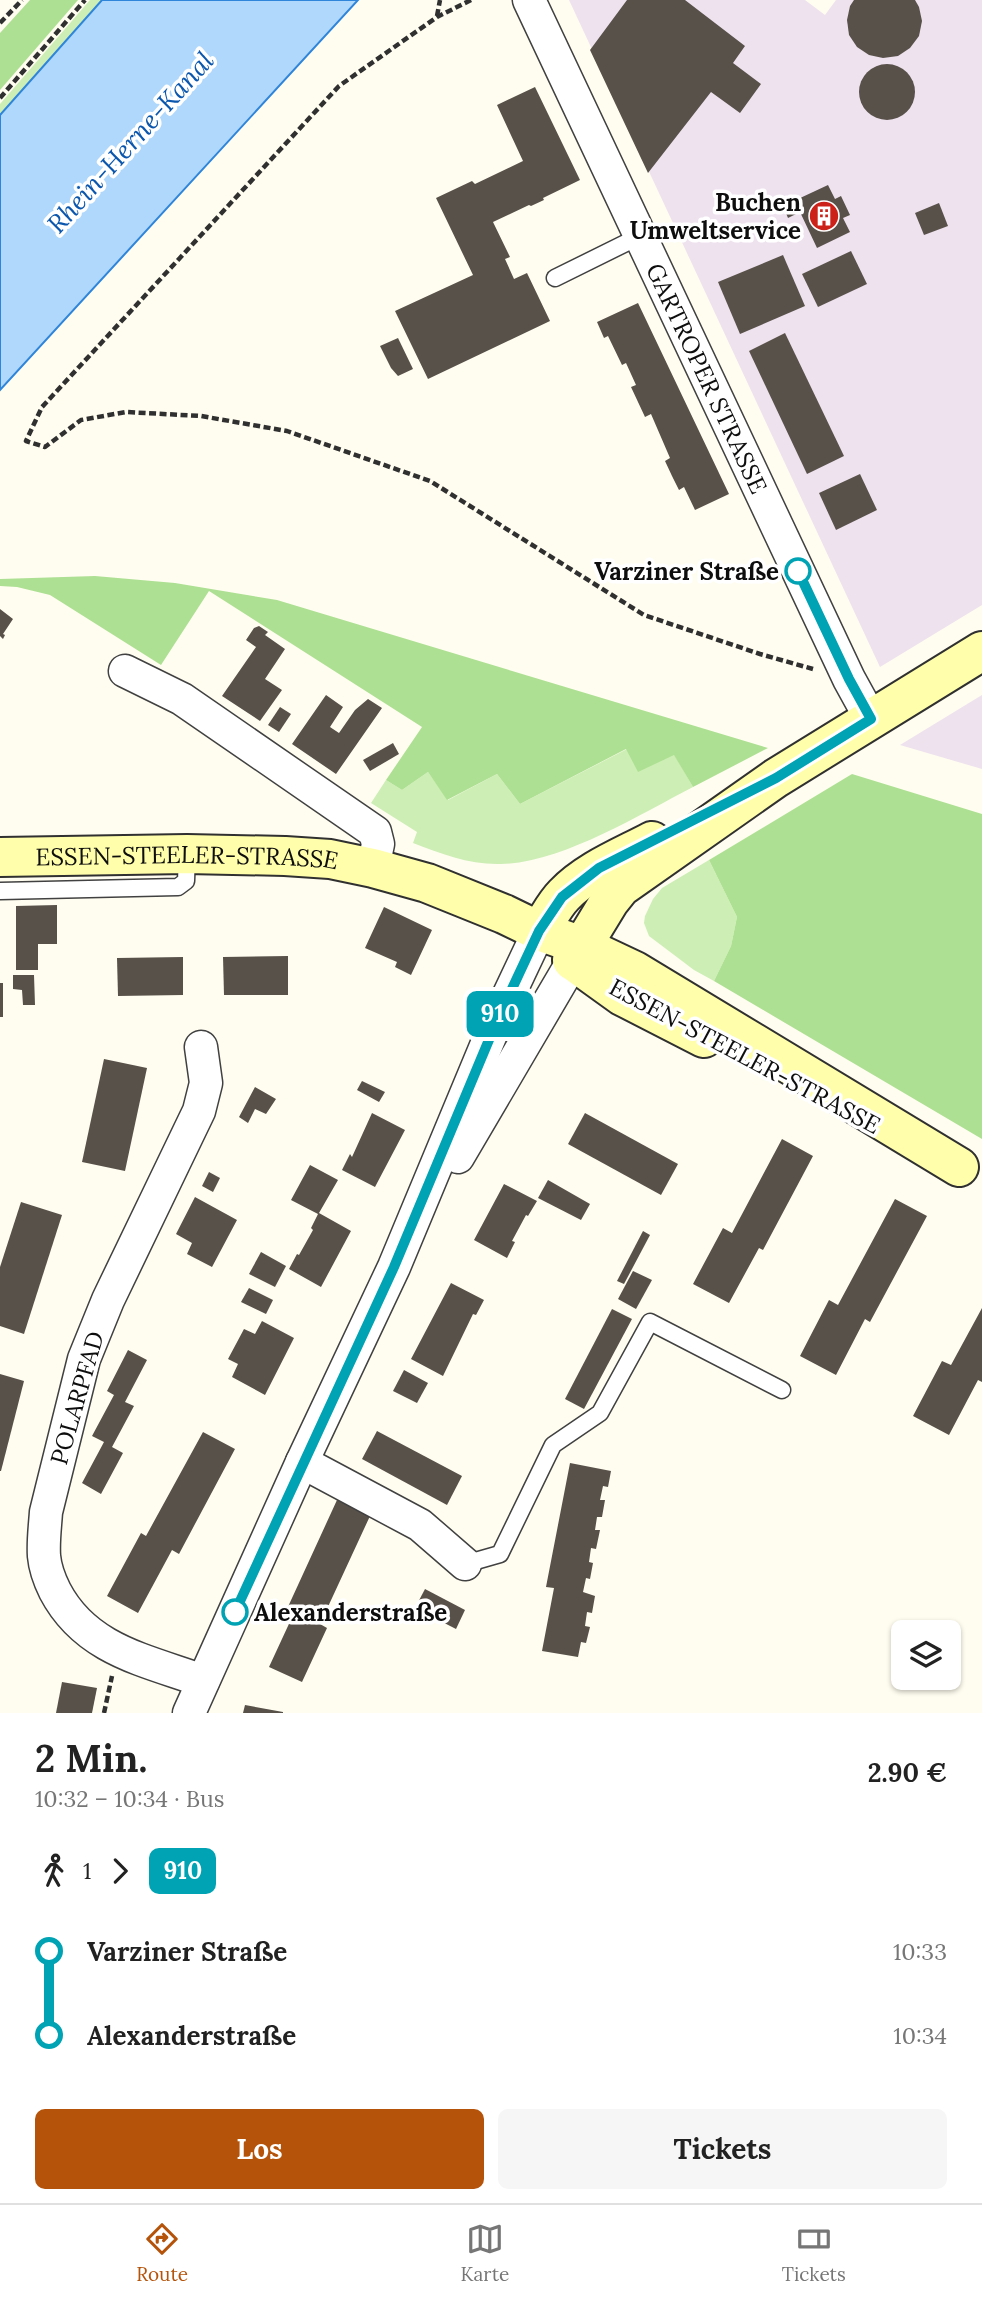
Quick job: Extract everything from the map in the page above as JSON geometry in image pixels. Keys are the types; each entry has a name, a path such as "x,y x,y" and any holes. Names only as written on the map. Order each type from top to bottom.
{"main road":[{"path":"578,954 621,887 776,778 982,651"},
{"path":"539,931 562,897 599,868 776,778"},
{"name":"ESSEN-STEELER-STRASSE","path":"0,857 187,854 285,856 330,859 427,883 505,914 578,954 655,982 971,1173"}],"street":[{"name":"GARTROPER STRASSE","path":"529,0 849,679 871,719"},
{"name":"ESSEN-STEELER-STRASSE","path":"125,671 182,699 375,832 378,844 373,868"},
{"path":"189,1713 302,1462 394,1267 496,1023 539,931"},
{"path":"394,1267 578,954"},
{"name":"POLARPFAD","path":"201,1047 206,1083 199,1111 101,1297 46,1512 44,1559 51,1583 65,1609 86,1632 117,1650 203,1681"},
{"path":"302,1462 420,1525 465,1564"}],"lane":[{"path":"555,278 640,236"},
{"path":"0,891 178,887 186,881 187,854"},
{"path":"465,1564 500,1554 553,1445 600,1413 650,1322 782,1390"}],"path":[{"path":"0,23 22,0"},
{"path":"0,98 85,0"},
{"path":"437,17 440,0"},
{"path":"471,0 437,17 339,86 42,407 26,441 45,447 81,420 126,412 201,416 287,430 430,481 644,615 760,654 849,679"},
{"path":"104,1713 117,1650"}],"shaded area":[{"path":"569,0 805,0 825,15 836,0 982,0 982,605 880,667"},
{"path":"982,695 982,769 900,745"}],"green space":[{"path":"30,0 78,0 0,90 0,33"},
{"path":"90,0 102,0 0,115 0,104"},
{"path":"95,576 175,583 277,600 768,748 693,787 674,755 638,772 626,749 520,804 497,774 447,800 428,772 402,790 386,780 422,727 209,591 161,665 50,595 0,586 0,579"},
{"path":"627,749 674,754 693,787 599,836 574,847 524,862 478,863 413,843 417,832 371,803 386,780 402,790 428,772 448,800 497,774 520,804"},
{"path":"852,774 982,814 982,1139 714,981 731,946 737,917 709,860"},
{"path":"709,860 737,917 731,946 714,981 694,970 649,936 644,923 653,899 662,888"}],"water":[{"name":"Rhein-Herne-Kanal","path":"102,0 358,0 0,390 0,115"}],"building":[{"path":"627,0 685,0 745,46 733,63 761,84 740,113 711,92 648,173 590,50"},
{"path":"854,0 915,0 922,21 919,36 910,48 898,56 883,58 869,55 857,47 849,35 847,20"},
{"path":"882,64 892,64 907,72 913,81 913,103 907,112 892,120 882,120 864,108 859,97 859,87 871,69"},
{"path":"535,87 580,180 543,198 544,200 493,222 510,257 505,259 514,279 527,273 550,321 428,379 395,311 473,275 436,198 472,181 475,184 523,161 497,105"},
{"name":"Buchen Umweltservice","path":"828,185 835,199 841,196 850,215 843,218 850,232 817,248 800,212 788,218 783,206"},
{"path":"939,203 948,226 924,235 915,213"},
{"path":"851,251 867,284 818,307 802,274"},
{"path":"783,255 805,306 740,334 718,282"},
{"path":"638,303 729,494 695,510 684,487 679,490 672,476 665,461 670,458 651,414 645,417 631,387 636,385 626,363 622,365 608,336 604,338 597,322"},
{"path":"785,333 844,456 807,474 749,351"},
{"path":"398,338 413,369 398,376 380,346"},
{"path":"860,474 877,510 836,530 819,493"},
{"path":"0,609 13,619 3,634 3,639 0,636"},
{"path":"259,626 268,632 265,635 285,649 265,679 282,690 260,721 222,696 256,647 246,640 254,628"},
{"path":"326,695 343,707 330,727 339,733 355,710 368,699 382,708 336,774 292,744"},
{"path":"280,707 291,714 279,732 268,725"},
{"path":"393,743 399,754 370,771 363,760"},
{"path":"57,905 57,944 38,944 38,970 16,970 16,906"},
{"path":"384,907 432,930 411,975 395,967 397,962 365,948"},
{"path":"288,956 288,995 224,995 223,957"},
{"path":"183,957 183,995 118,996 117,958"},
{"path":"13,975 34,975 35,1005 23,1005 22,990 13,989"},
{"path":"0,983 3,983 3,1017 0,1017"},
{"path":"104,1059 147,1068 125,1171 82,1162"},
{"path":"362,1081 385,1092 379,1102 357,1090"},
{"path":"255,1087 276,1099 266,1114 255,1109 248,1123 239,1117"},
{"path":"372,1113 405,1130 375,1187 342,1170 350,1154 352,1157"},
{"path":"585,1113 678,1164 661,1195 568,1144"},
{"path":"782,1139 813,1156 763,1250 759,1248 729,1303 693,1284 723,1228 732,1233"},
{"path":"310,1165 338,1180 319,1213 351,1231 321,1287 289,1269 313,1230 311,1228 318,1214 291,1200"},
{"path":"209,1172 220,1178 213,1192 202,1186"},
{"path":"548,1180 590,1204 581,1220 538,1198"},
{"path":"504,1184 537,1201 512,1241 515,1242 507,1258 474,1240"},
{"path":"195,1197 237,1220 212,1267 187,1254 192,1243 176,1234"},
{"path":"895,1199 927,1216 870,1322 865,1319 836,1375 800,1356 829,1300 838,1305"},
{"path":"21,1202 62,1215 24,1334 0,1326 0,1267"},
{"path":"643,1231 650,1235 624,1284 617,1281"},
{"path":"261,1252 286,1266 275,1287 249,1274"},
{"path":"633,1271 652,1280 636,1309 618,1299"},
{"path":"451,1283 484,1300 476,1315 473,1314 443,1376 411,1359"},
{"path":"249,1288 273,1300 266,1314 241,1302"},
{"path":"982,1308 982,1382 978,1380 949,1435 913,1416 942,1361 951,1365"},
{"path":"612,1309 632,1319 584,1409 565,1399"},
{"path":"262,1321 294,1338 265,1395 232,1377 238,1364 228,1359 244,1329 255,1334"},
{"path":"128,1350 147,1360 125,1402 134,1406 112,1447 123,1453 101,1494 82,1483 104,1442 92,1436 114,1395 107,1391"},
{"path":"404,1370 428,1383 417,1403 393,1391"},
{"path":"0,1374 24,1381 1,1471 0,1471"},
{"path":"377,1431 462,1476 447,1505 362,1459"},
{"path":"203,1432 235,1449 179,1554 172,1550 138,1613 107,1596 141,1533 146,1536"},
{"path":"570,1463 611,1471 608,1487 603,1486 600,1500 605,1500 602,1517 597,1517 595,1530 600,1530 596,1549 591,1548 589,1562 593,1563 590,1579 586,1578 583,1592 595,1596 592,1613 587,1612 585,1626 590,1627 586,1643 581,1642 578,1657 542,1651 554,1588 546,1587"},
{"path":"337,1500 370,1516 320,1624 327,1628 302,1682 269,1667 294,1613 287,1609"},
{"path":"425,1589 465,1610 456,1629 415,1608"},
{"path":"62,1682 97,1688 92,1713 56,1713"},
{"path":"245,1705 283,1712 283,1713 243,1713"}],"bus line":[{"name":"910","path":"235,1612 394,1267 496,1023 539,931 562,897 599,868 776,778 871,719 798,571"}],"place":[{"name":"Buchen Umweltservice","path":"824,216"},
{"name":"Varziner Straße","path":"798,571"},
{"name":"Alexanderstraße","path":"235,1612"}]}
